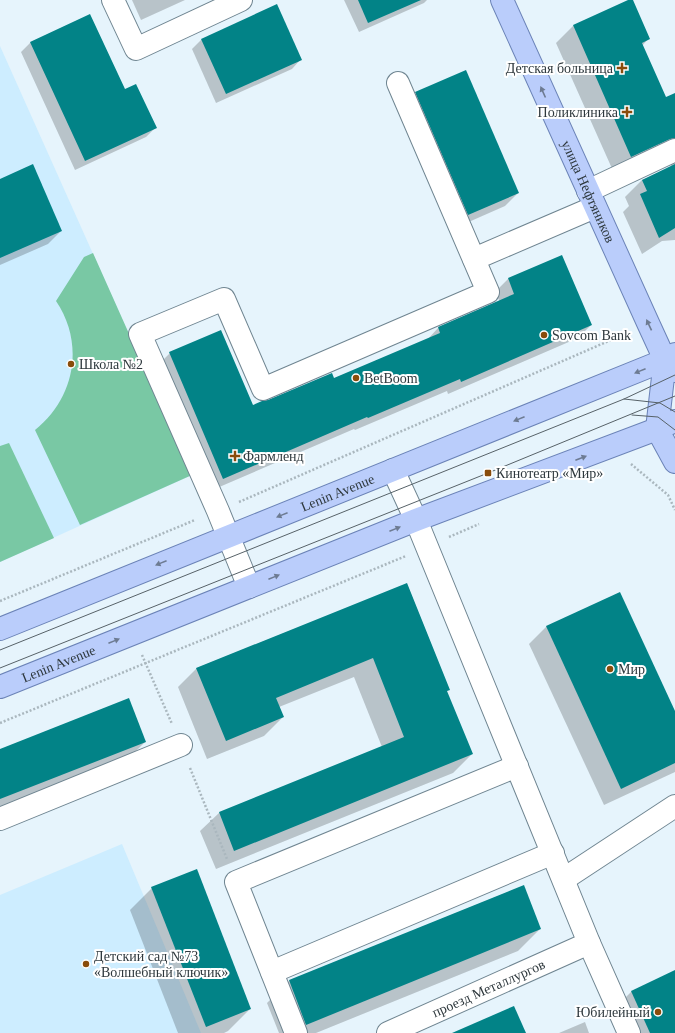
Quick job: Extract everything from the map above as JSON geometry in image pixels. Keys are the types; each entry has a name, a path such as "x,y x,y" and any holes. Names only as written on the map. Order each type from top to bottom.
{"main road":[{"name":"улица Нефтяников","path":"502,0 592,199 672,362"},
{"path":"672,362 666,425 675,462"},
{"name":"Lenin Avenue","path":"0,629 393,470 672,362"},
{"name":"Lenin Avenue","path":"0,687 416,520 666,425"}],"street":[{"path":"113,0 136,49 241,0"},
{"path":"249,587 218,511 140,334 224,299 263,389 488,292 398,83"},
{"path":"474,259 592,199 675,150"},
{"path":"393,470 416,520 589,943 629,1033"},
{"path":"0,819 181,745"},
{"path":"296,1033 236,882 517,766"},
{"path":"564,879 675,806"},
{"path":"272,972 553,854"},
{"name":"проезд Металлургов","path":"388,1033 589,943"}],"path":[{"path":"0,601 218,511 628,332"},
{"path":"631,464 668,495 675,510"},
{"path":"0,723 483,522"},
{"path":"181,745 236,882"}],"shaded area":[{"name":"Школа №2","path":"0,46 192,475 0,562"},
{"name":"Детский сад №73 «Волшебный ключик»","path":"122,844 201,1033 0,1033 0,895"}],"green space":[{"path":"93,253 192,475 80,525 35,430 49,417 59,402 67,386 71,370 73,352 71,335 65,318 56,301 84,257"},
{"path":"9,443 54,538 0,562 0,446"}],"building":[{"path":"358,0 421,0 368,23"},
{"name":"Детская больница","path":"628,0 633,0 650,39 642,43 666,97 675,93 675,138 631,157 573,25"},
{"path":"277,4 302,60 226,94 201,39"},
{"path":"90,14 125,89 136,84 157,128 85,161 30,42"},
{"path":"466,70 519,193 468,215 415,92"},
{"path":"33,164 62,231 0,258 0,179"},
{"path":"675,164 675,228 659,238 640,194 647,191 642,180"},
{"path":"562,255 592,325 461,382 460,379 223,479 169,352 221,330 253,405 332,373 334,378 440,333 438,327 514,294 508,278"},
{"path":"407,583 450,690 447,691 473,754 234,851 219,812 404,737 373,658 276,698 284,717 226,741 196,668"},
{"name":"Мир","path":"620,592 675,711 675,763 621,789 546,626"},
{"path":"129,698 146,742 0,799 0,749"},
{"path":"197,869 251,1009 206,1027 151,887"},
{"path":"524,885 541,929 306,1025 289,980"},
{"name":"Юбилейный","path":"675,970 675,1033 650,1033 631,991"},
{"path":"514,1006 526,1033 452,1033"}],"tram line":[{"path":"0,650 624,399 675,375"},
{"path":"0,668 488,473 675,396"},
{"path":"624,399 660,403 675,412"},
{"path":"632,415 658,417 675,430"}],"place":[{"name":"Детская больница","path":"622,68"},
{"name":"Поликлиника","path":"627,112"},
{"name":"Sovcom Bank","path":"544,335"},
{"name":"Школа №2","path":"71,364"},
{"name":"BetBoom","path":"356,378"},
{"name":"Фармленд","path":"235,456"},
{"name":"Кинотеатр «Мир»","path":"488,473"},
{"name":"Мир","path":"610,669"},
{"name":"Детский сад №73 «Волшебный ключик»","path":"86,964"},
{"name":"Юбилейный","path":"658,1012"}]}
